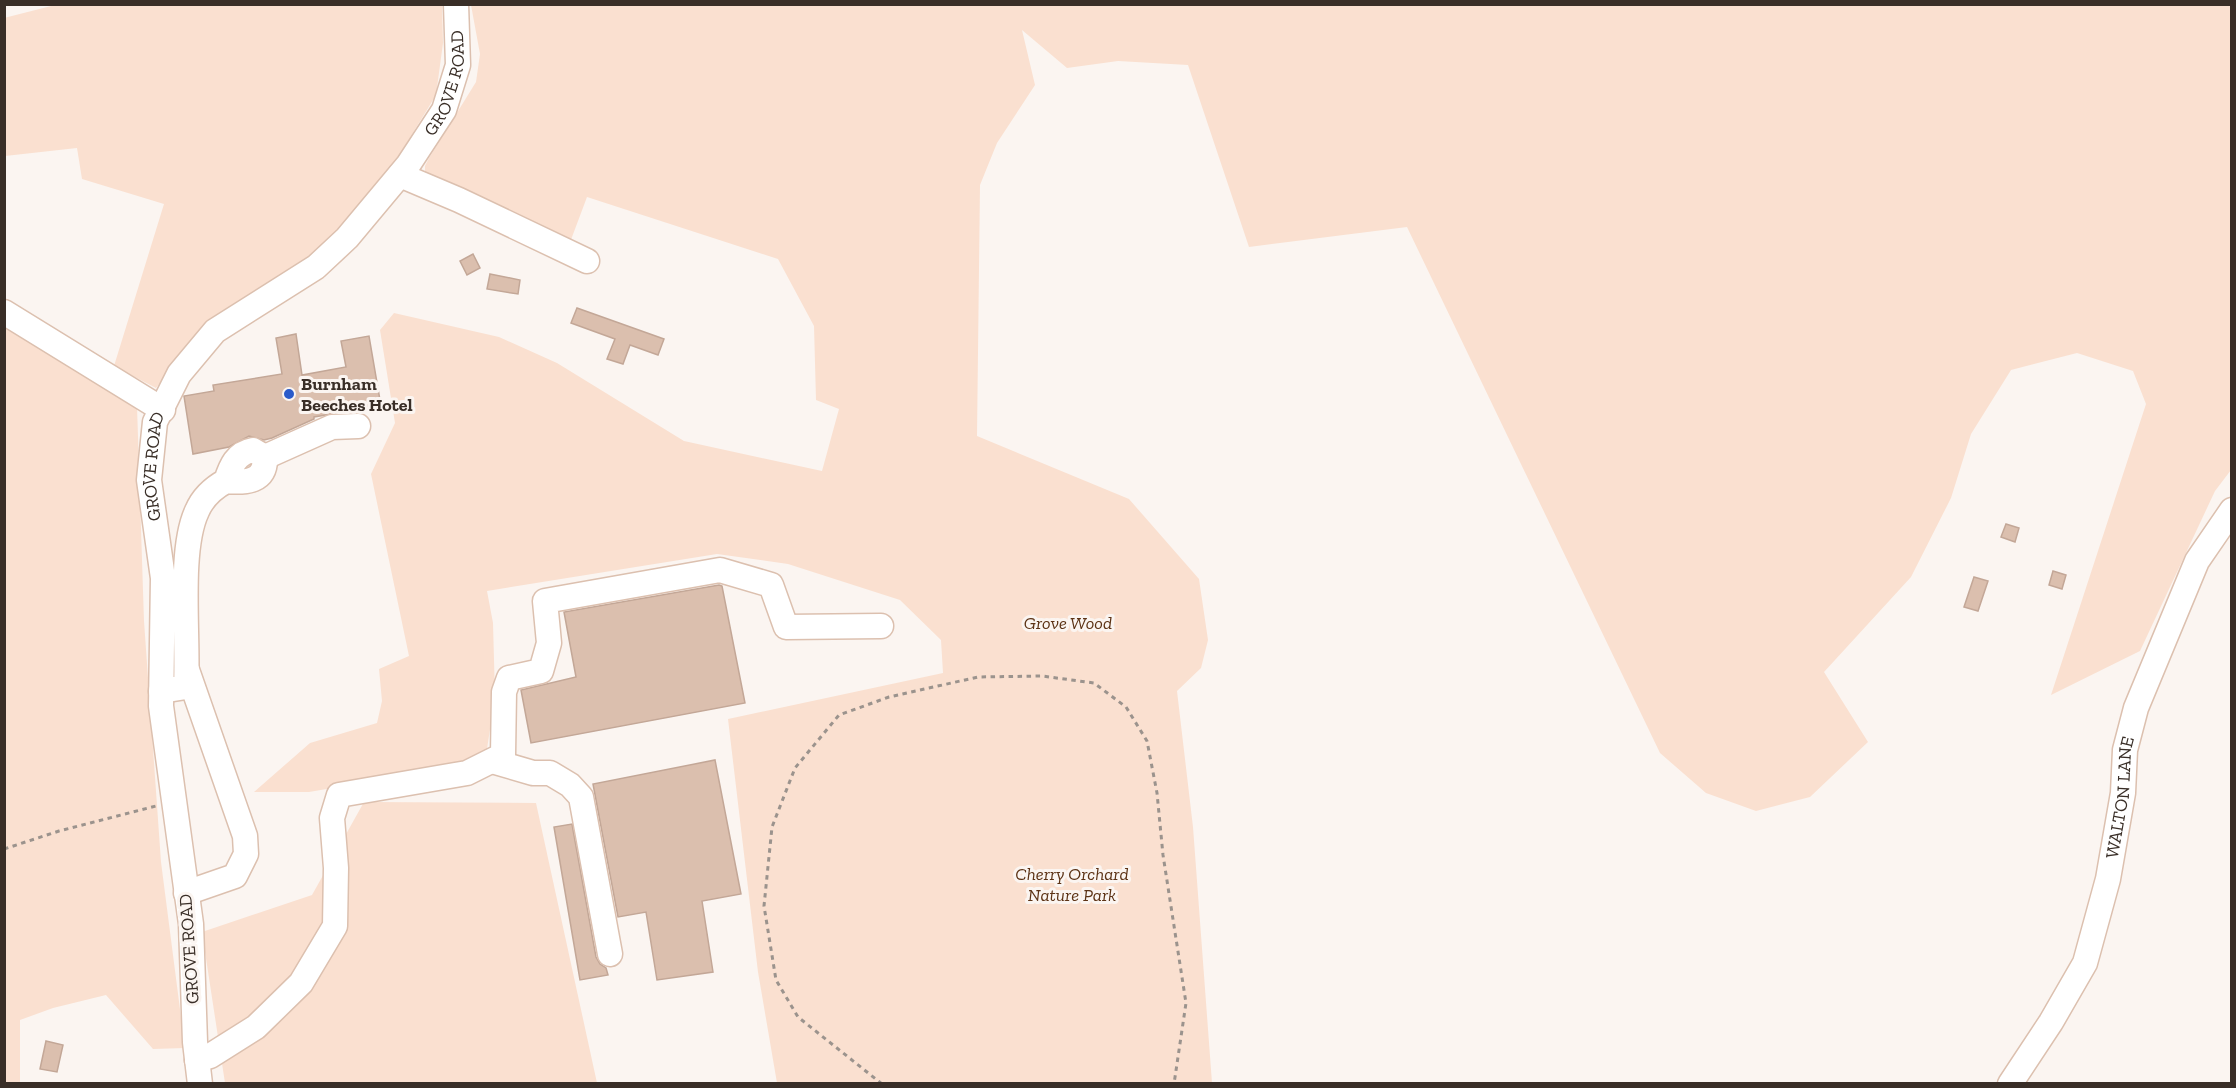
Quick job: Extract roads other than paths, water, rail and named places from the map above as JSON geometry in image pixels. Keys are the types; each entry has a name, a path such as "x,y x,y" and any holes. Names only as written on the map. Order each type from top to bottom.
{"street":[{"name":"GROVE ROAD","path":"200,1083 190,924 172,802 161,691 163,578 149,480 155,422 179,374 215,331 316,267 347,237 400,175 444,110 458,65 456,4"},
{"path":"400,175 459,200 587,261"},
{"path":"4,312 163,410"},
{"path":"161,691 186,687 189,534 197,509 212,489 226,481 232,464 245,451 260,452 265,457 332,427 358,426"},
{"name":"WALTON LANE","path":"2010,1083 2051,1022 2085,963 2108,879 2123,793 2126,750 2136,708 2197,561 2232,510"},
{"path":"197,1060 210,1056 256,1027 302,983 335,926 336,868 332,818 339,795 467,773 503,755 504,692 509,678 541,671 549,643 545,601 720,570 771,585 786,627 881,627"},
{"path":"186,893 235,876 246,854 245,836 187,670"},
{"path":"492,761 533,773 550,773 570,784 581,796 610,954"}],"place":[{"name":"Burnham Beeches Hotel","path":"289,394"}],"park label":[{"name":"Grove Wood","path":"1068,623"},
{"name":"Cherry Orchard Nature Park","path":"1072,884"}]}
